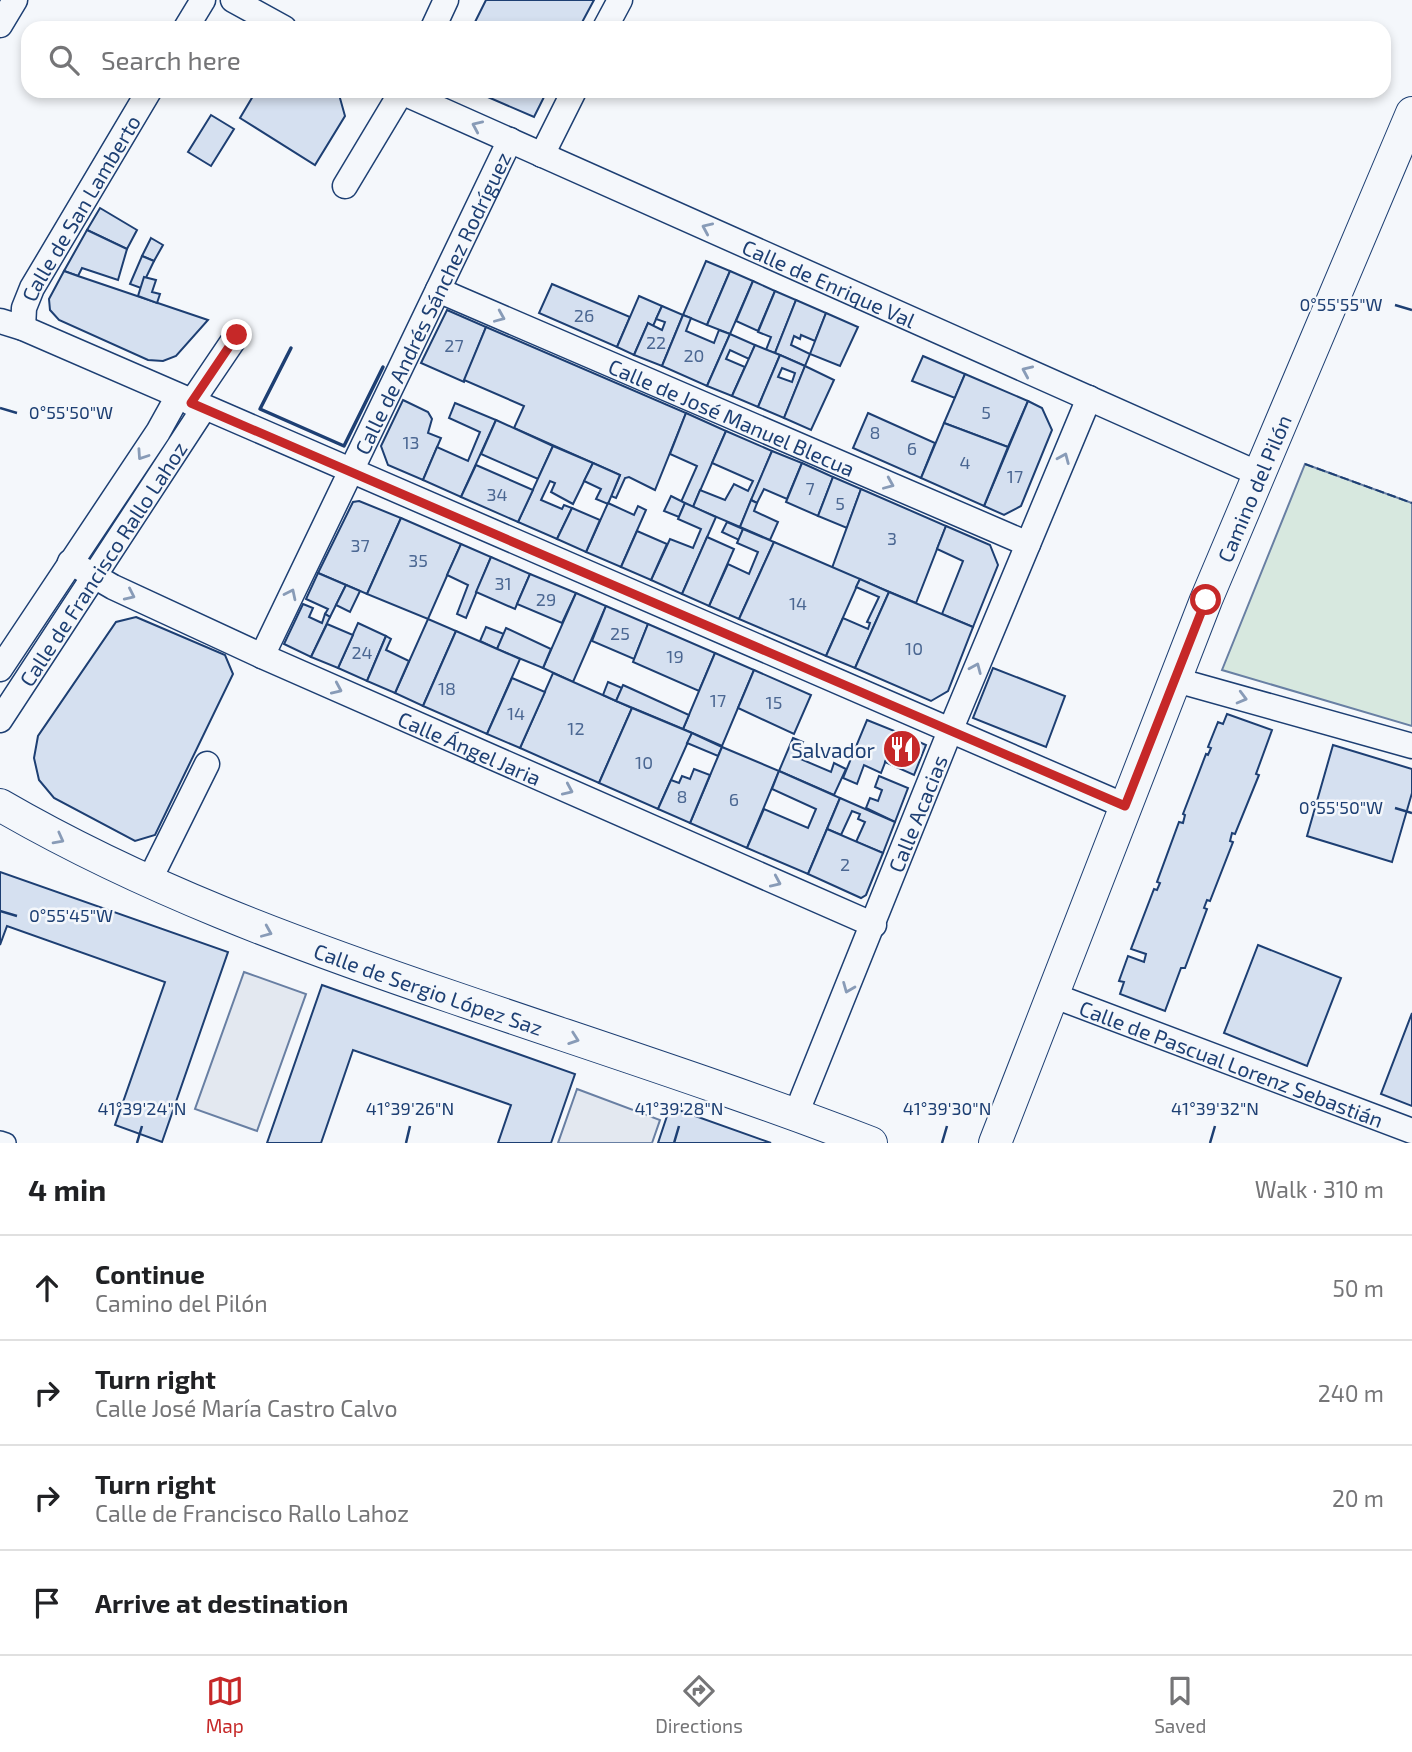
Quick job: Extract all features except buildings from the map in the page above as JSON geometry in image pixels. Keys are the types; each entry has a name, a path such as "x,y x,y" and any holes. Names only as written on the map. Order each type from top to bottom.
{"street":[{"path":"0,25 15,0"},
{"path":"190,21 202,0"},
{"path":"233,0 271,21"},
{"path":"436,21 446,0"},
{"path":"610,21 620,0"},
{"name":"Calle de San Lamberto","path":"11,324 23,308 32,288 145,98"},
{"path":"345,186 397,98"},
{"name":"Calle de Enrique Val","path":"416,98 1259,474"},
{"path":"542,155 570,98"},
{"name":"Camino del Pilón","path":"995,1143 1125,806 1259,474 1412,113"},
{"name":"Calle de Andrés Sánchez Rodríguez","path":"262,656 509,140"},
{"name":"Calle de José Manuel Blecua","path":"438,290 1028,544"},
{"path":"11,324 1125,806"},
{"name":"Calle de Francisco Rallo Lahoz","path":"0,720 93,576 191,402 237,335"},
{"name":"Calle Acacias","path":"796,1114 950,731 1089,398"},
{"name":"Calle de Francisco Rallo Lahoz","path":"0,668 158,432 191,402"},
{"name":"Calle Ángel Jaria","path":"70,562 93,576 262,656 874,925"},
{"path":"1176,680 1412,746"},
{"path":"148,883 207,764"},
{"name":"Calle de Sergio López Saz","path":"0,805 61,841 148,883 288,941 796,1114 871,1143"},
{"name":"Calle de Pascual Lorenz Sebastián","path":"1052,995 1412,1131"},
{"path":"0,1141 6,1143"}],"shaded area":[{"path":"1305,464 1412,503 1412,726 1222,670"},
{"path":"244,972 306,994 257,1131 195,1109"},
{"path":"577,1089 660,1120 652,1143 558,1143"}],"fence":[{"path":"1305,464 1412,503"}],"wall":[{"path":"291,348 260,409 344,446 383,367"}],"place":[{"name":"Salvador","path":"902,749"}],"route":[{"path":"237,335 191,403 1125,806 1206,600"}]}
